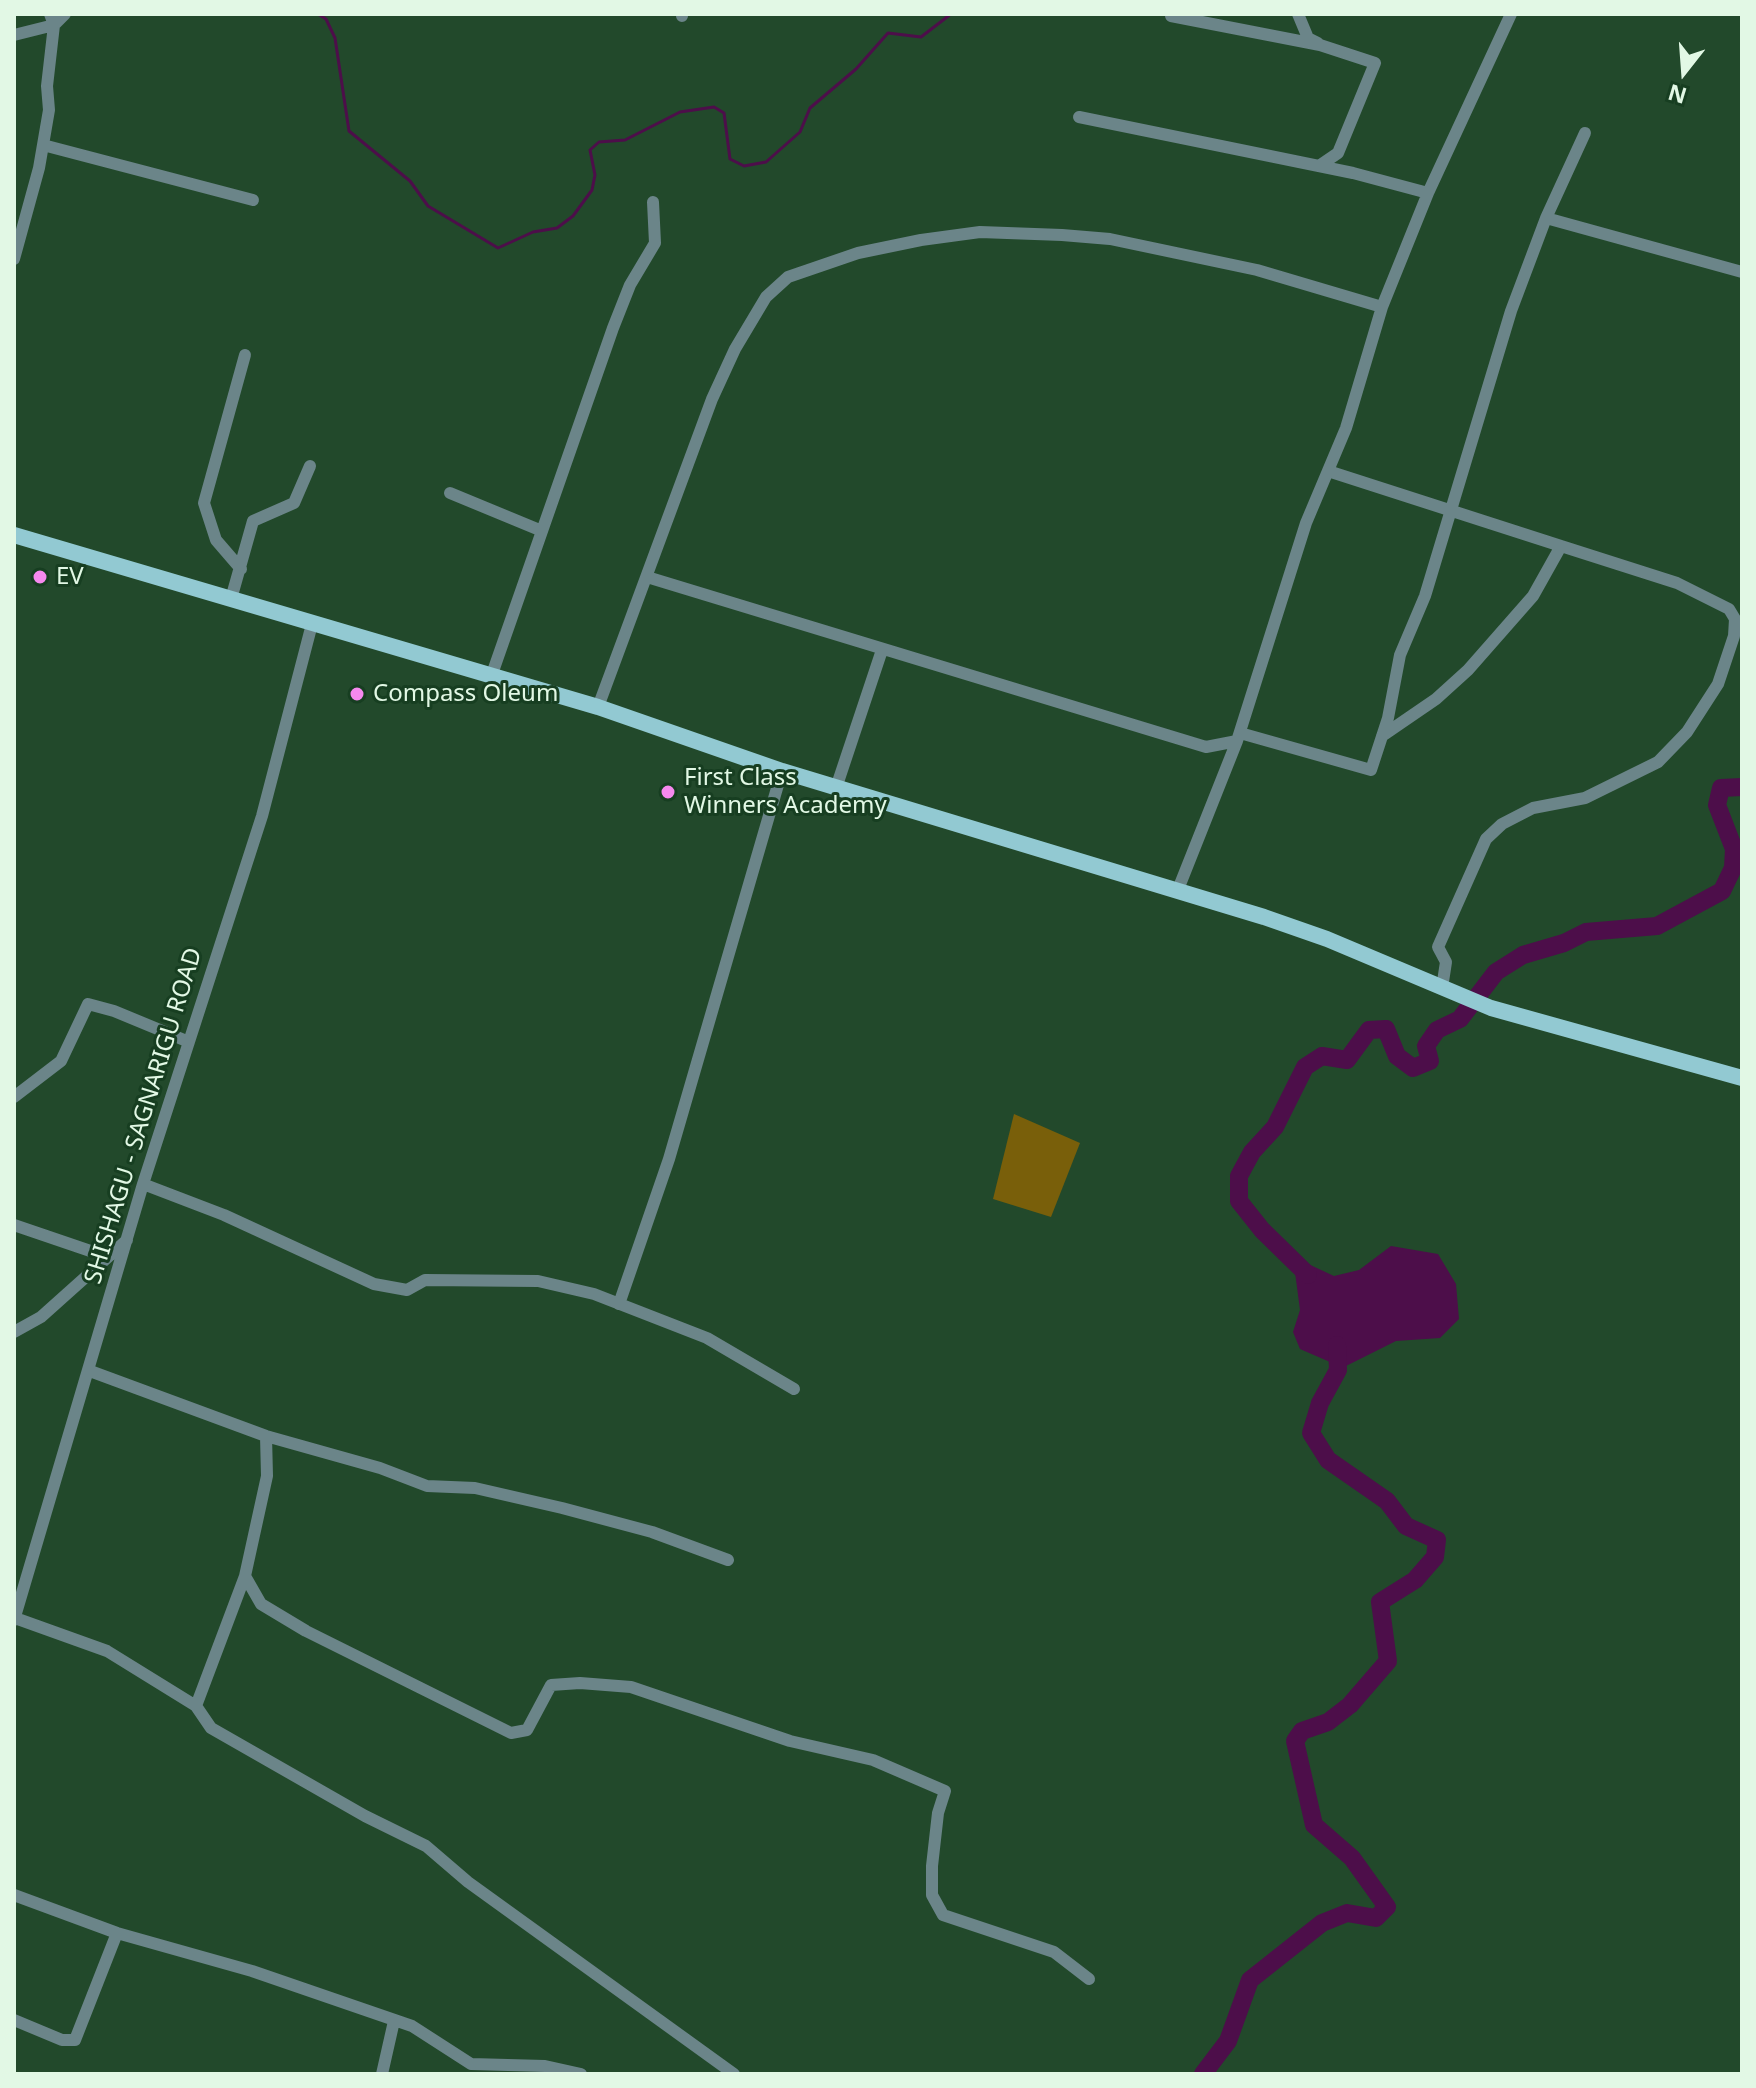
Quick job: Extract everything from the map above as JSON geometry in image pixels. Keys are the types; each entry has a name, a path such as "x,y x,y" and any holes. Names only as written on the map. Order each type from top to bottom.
{"main road":[{"path":"14,535 598,707 782,771 1315,934 1491,1008 1742,1078"}],"street":[{"path":"14,35 65,14"},
{"path":"1208,24 1225,14"},
{"path":"1298,14 1308,38 1320,45"},
{"path":"1177,892 1238,737 1306,523 1346,428 1382,307 1428,193 1511,14"},
{"path":"1171,16 1320,45 1375,63 1338,153 1319,166"},
{"path":"14,259 43,145 52,20"},
{"path":"1079,117 1353,173 1428,193"},
{"path":"1206,747 1238,737 1371,770 1400,655 1425,596 1511,311 1546,218 1585,133"},
{"path":"43,145 253,200"},
{"path":"1338,153 1353,173"},
{"path":"491,677 613,328 630,285 655,243 653,202"},
{"path":"1546,218 1742,272"},
{"path":"598,707 686,463 735,349 766,297 788,277 858,253 980,232 1062,235 1110,239 1257,270 1382,307"},
{"path":"241,569 216,540 204,503 245,355"},
{"path":"231,599 253,521 294,503 310,466"},
{"path":"1328,471 1677,583 1729,609 1735,619 1734,636 1718,684 1687,732 1658,762 1609,790 1533,808 1502,824 1486,839 1438,947 1446,962 1442,988"},
{"path":"450,493 542,531"},
{"path":"1382,736 1436,699 1468,670 1533,596 1561,546"},
{"path":"647,577 1206,747 1226,768"},
{"name":"SHISHAGU - SAGNARIGU ROAD","path":"14,1619 143,1184 262,816 312,624"},
{"path":"836,788 882,650"},
{"path":"619,1304 669,1159 782,771"},
{"path":"14,1097 61,1061 88,1004 114,1011 189,1042"},
{"path":"143,1184 224,1215 374,1284 407,1290 425,1280 538,1281 594,1294 707,1338 794,1389"},
{"path":"14,1225 108,1257"},
{"path":"14,1332 41,1317 127,1240"},
{"path":"90,1371 266,1436 380,1468 427,1486 475,1488 562,1508 652,1532 728,1560"},
{"path":"196,1706 245,1576 267,1476 266,1436"},
{"path":"245,1576 261,1604 306,1631 511,1733 527,1730 551,1685 580,1683 631,1687 790,1741 873,1760 945,1791 938,1813 932,1866 932,1895 943,1915 1054,1952 1089,1979"},
{"path":"14,1619 107,1651 196,1706 211,1728 365,1816 426,1846 468,1882 734,2074"},
{"path":"14,1895 117,1933 252,1971 412,2026 471,2064 545,2066 581,2074"},
{"path":"14,2020 62,2040 75,2040 117,1933"},
{"path":"382,2074 394,2021"}],"shaded area":[{"path":"1014,1114 1080,1143 1051,1217 993,1199"},
{"path":"1391,1246 1438,1254 1456,1284 1459,1319 1440,1338 1396,1341 1338,1370 1330,1362 1300,1349 1293,1332 1300,1310 1293,1257 1334,1276 1359,1270"}],"waterway":[{"path":"318,14 326,19 335,38 349,131 410,181 428,206 498,248 533,232 557,228 573,216 592,190 595,175 590,150 599,142 625,140 680,112 714,107 724,113 730,159 744,166 766,162 800,132 810,108 856,69 888,33 921,37 951,14"},
{"path":"1308,1275 1262,1230 1239,1201 1239,1176 1252,1152 1275,1127 1305,1067 1322,1056 1347,1060 1369,1030 1386,1029 1397,1056 1413,1068 1430,1061 1426,1046 1437,1030 1460,1019 1496,972 1523,955 1564,943 1586,932 1657,926 1722,891 1733,868 1734,849 1717,805 1721,788 1742,787"},
{"path":"1203,2074 1228,2041 1250,1980 1322,1923 1347,1913 1376,1918 1387,1907 1352,1858 1314,1825 1295,1741 1302,1731 1328,1722 1350,1705 1388,1661 1380,1602 1415,1580 1435,1557 1437,1540 1406,1526 1387,1501 1328,1460 1311,1433 1320,1403 1338,1370 1337,1345"}],"place":[{"name":"EV","path":"40,577"},
{"name":"Compass Oleum","path":"357,694"},
{"name":"First Class Winners Academy","path":"668,792"}]}
